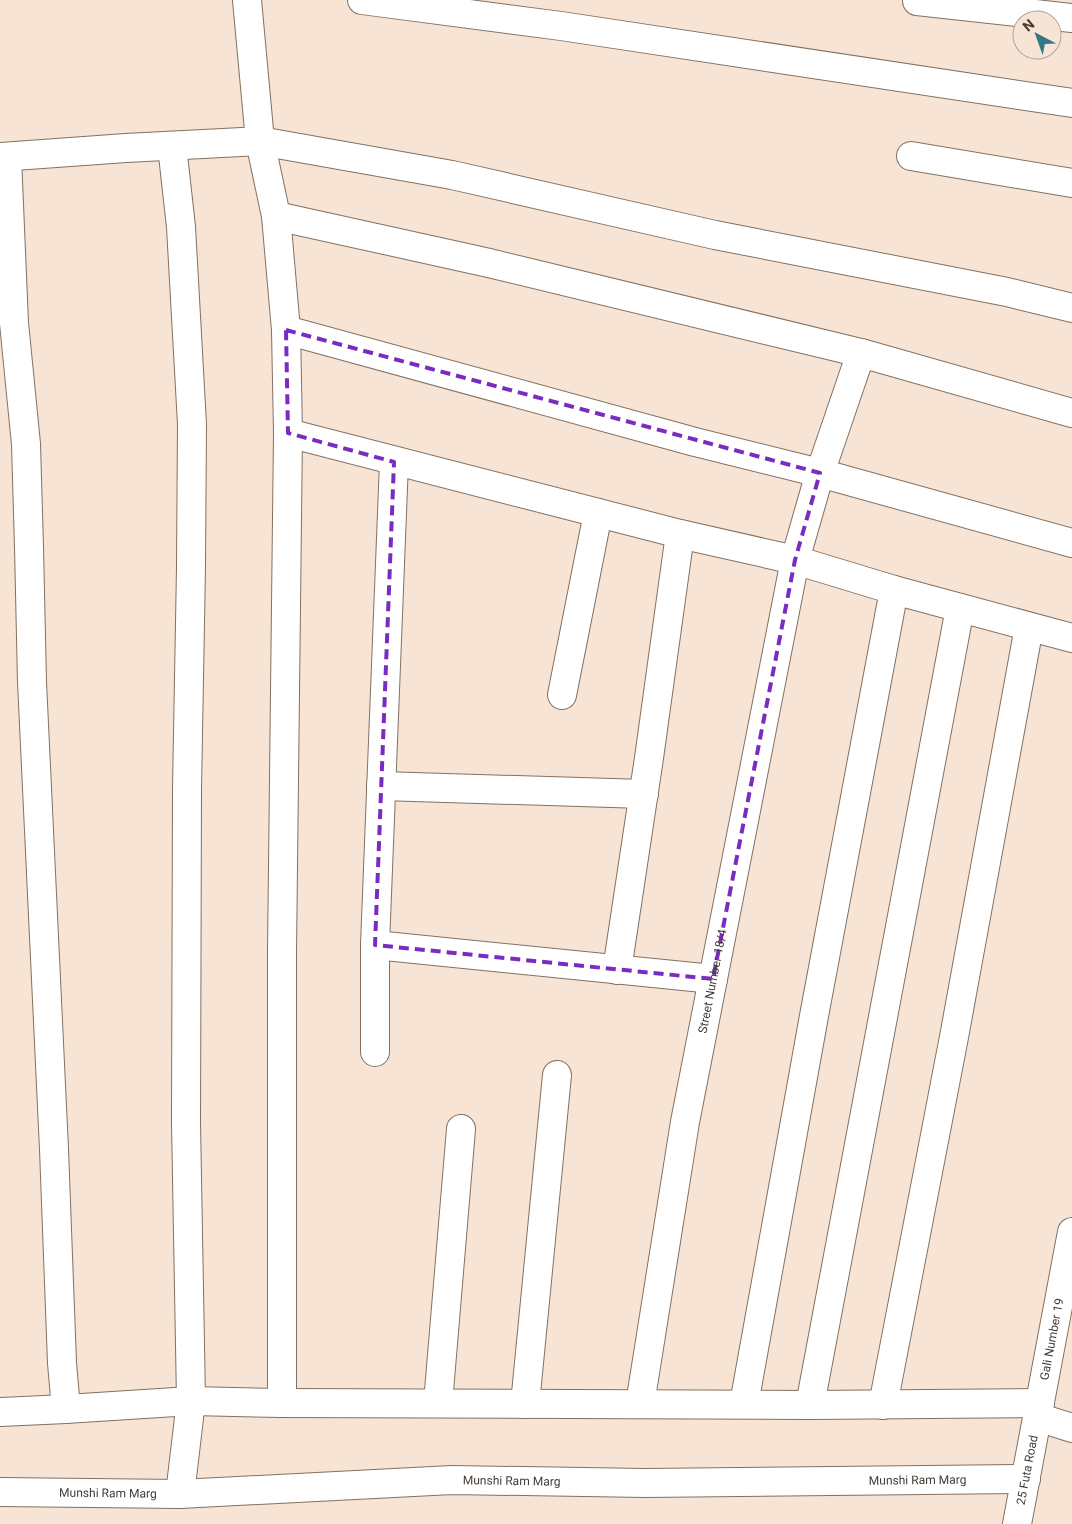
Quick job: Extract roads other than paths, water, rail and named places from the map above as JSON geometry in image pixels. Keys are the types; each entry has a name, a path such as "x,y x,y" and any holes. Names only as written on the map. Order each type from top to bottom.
{"street":[{"path":"247,0 260,141 276,216 286,330 288,434 282,952 282,1403"},
{"path":"362,0 571,28 1072,103"},
{"path":"917,1 1072,18"},
{"path":"66,1409 62,1363 32,682 26,444 14,323 3,157 260,141 452,175 715,235 1008,292 1072,308"},
{"path":"172,146 181,227 192,424 187,789 186,1112 191,1401 180,1494"},
{"path":"911,156 1072,183"},
{"path":"276,216 489,263 861,353 1072,413"},
{"path":"286,330 695,442 820,473 1072,543"},
{"name":"Street Number 18/4","path":"640,1404 685,1122 795,560 820,473 861,353"},
{"path":"288,434 680,534 795,560 894,590 1072,638"},
{"path":"375,1052 375,945 394,462"},
{"path":"562,695 598,513"},
{"path":"617,970 644,794 680,534"},
{"path":"744,1404 894,590"},
{"path":"810,1405 960,608"},
{"path":"883,1405 954,1037 1029,627"},
{"path":"381,786 644,794"},
{"path":"375,945 713,979"},
{"path":"525,1404 557,1075"},
{"path":"438,1403 461,1129"},
{"name":"Gali Number 19","path":"1039,1410 1067,1285 1072,1232"},
{"path":"0,1412 191,1401 883,1405 1039,1410 1072,1428"},
{"name":"25 Futa Road","path":"1017,1524 1039,1410"},
{"name":"Munshi Ram Marg","path":"0,1492 180,1494 452,1480 644,1484 1026,1480"}]}
